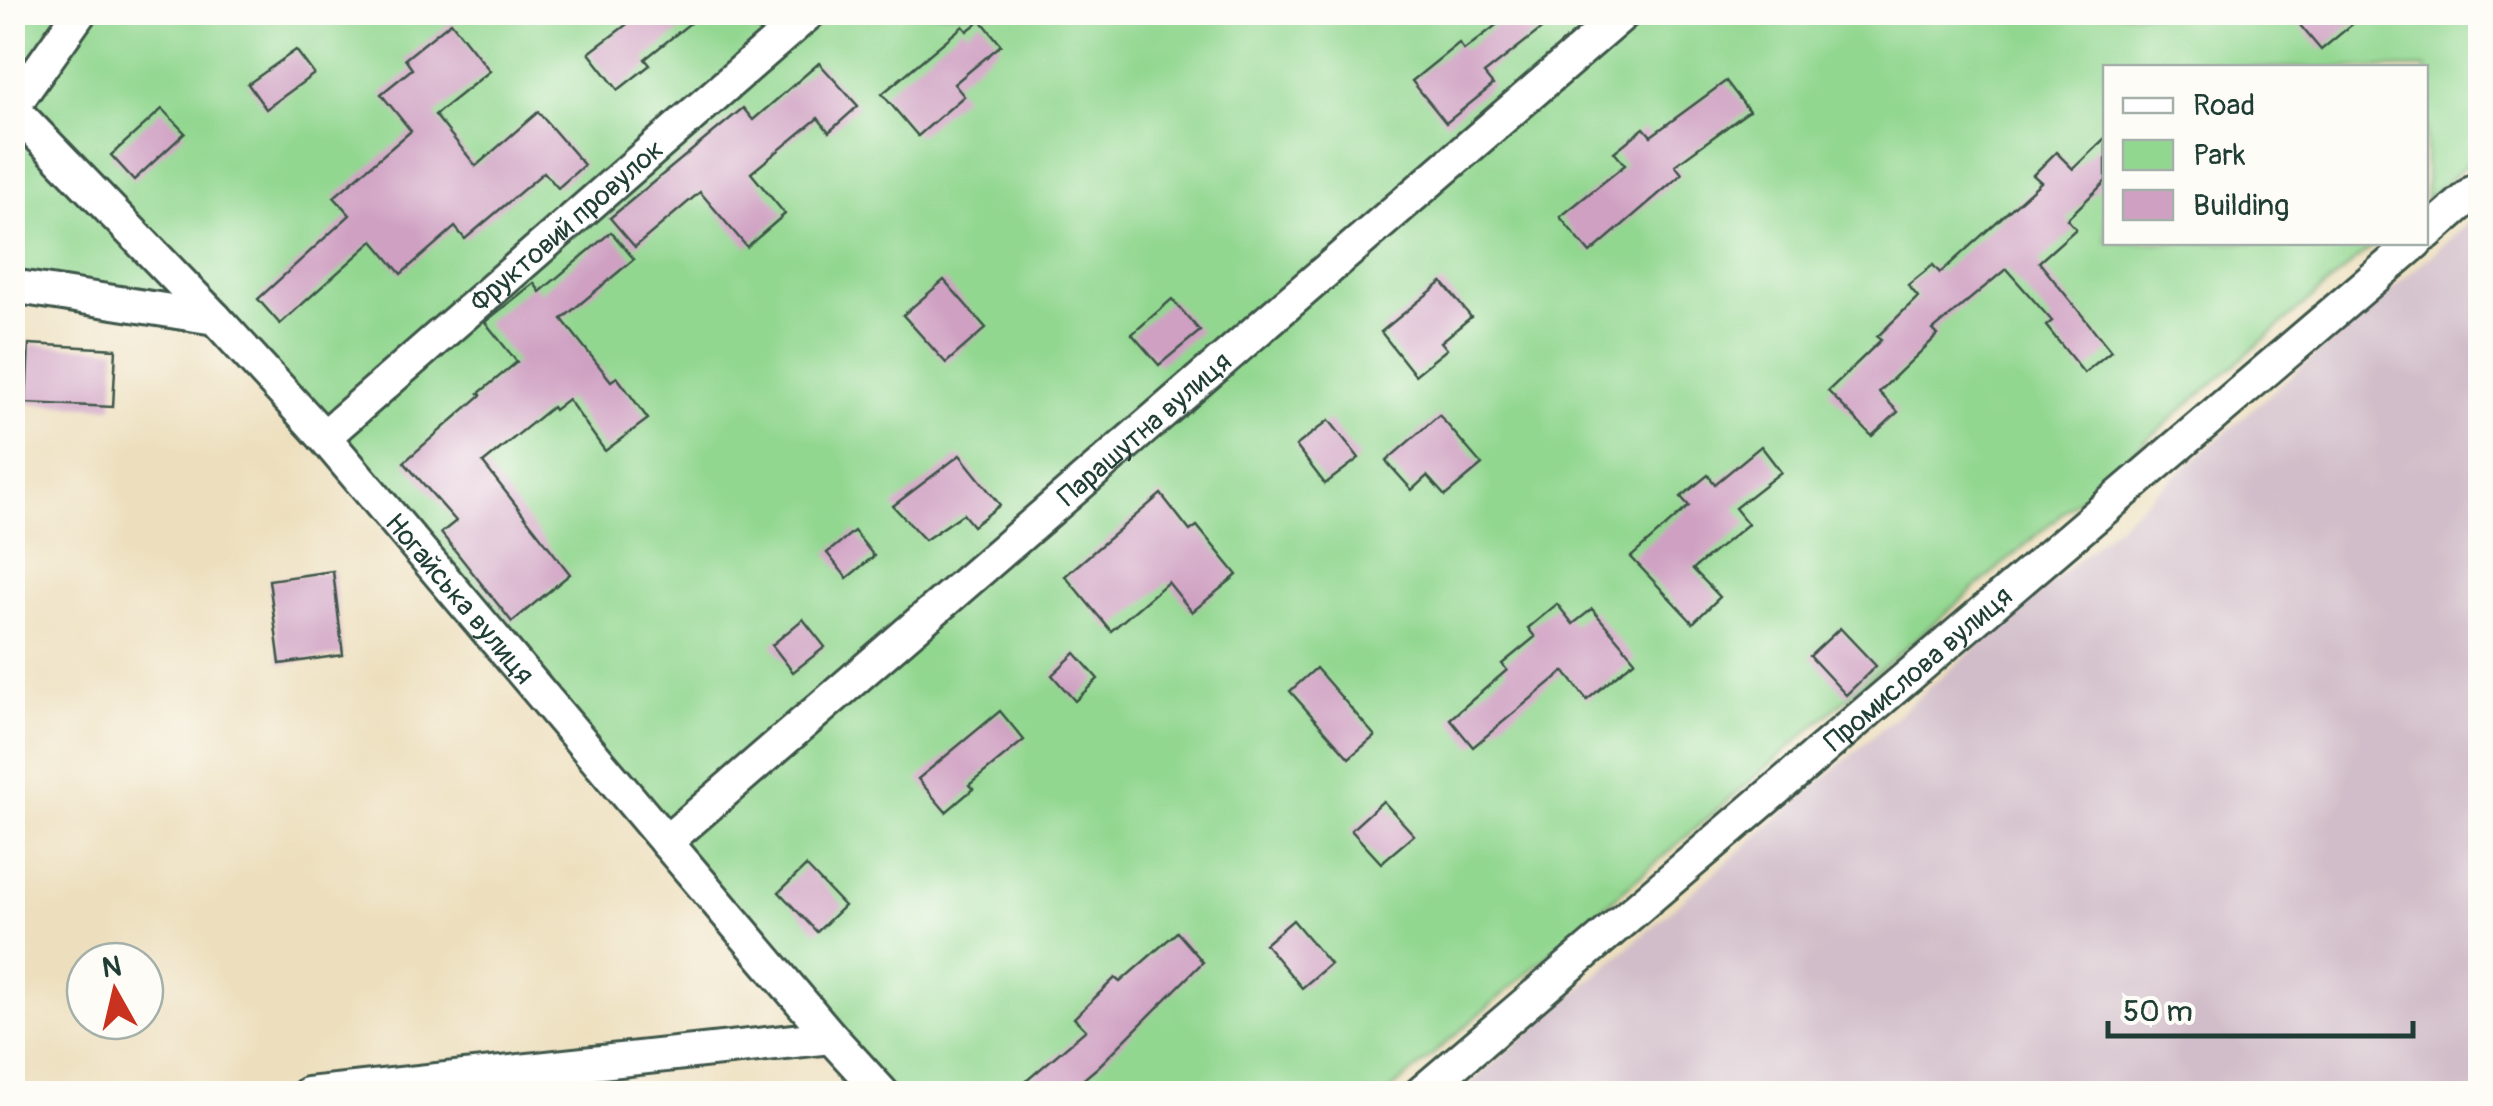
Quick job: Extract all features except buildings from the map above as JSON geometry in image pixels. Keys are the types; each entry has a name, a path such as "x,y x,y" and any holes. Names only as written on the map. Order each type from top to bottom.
{"street":[{"path":"13,108 80,12"},
{"name":"Фруктовий провулок","path":"324,438 810,12"},
{"name":"Парашутна вулиця","path":"666,842 1625,12"},
{"name":"Ногайська вулиця","path":"13,108 324,438 831,1037"},
{"path":"2428,232 2480,187"},
{"name":"Промислова вулиця","path":"1420,1094 2412,245"},
{"path":"12,286 215,318"},
{"path":"308,1094 831,1037 883,1094"}],"shaded area":[{"path":"2480,213 2480,1093 1459,1093"}],"green space":[{"path":"12,13 2480,13 2480,153 2428,198 2428,65 2103,65 2103,245 2374,245 1388,1093 884,1093 215,318 13,286"}]}
